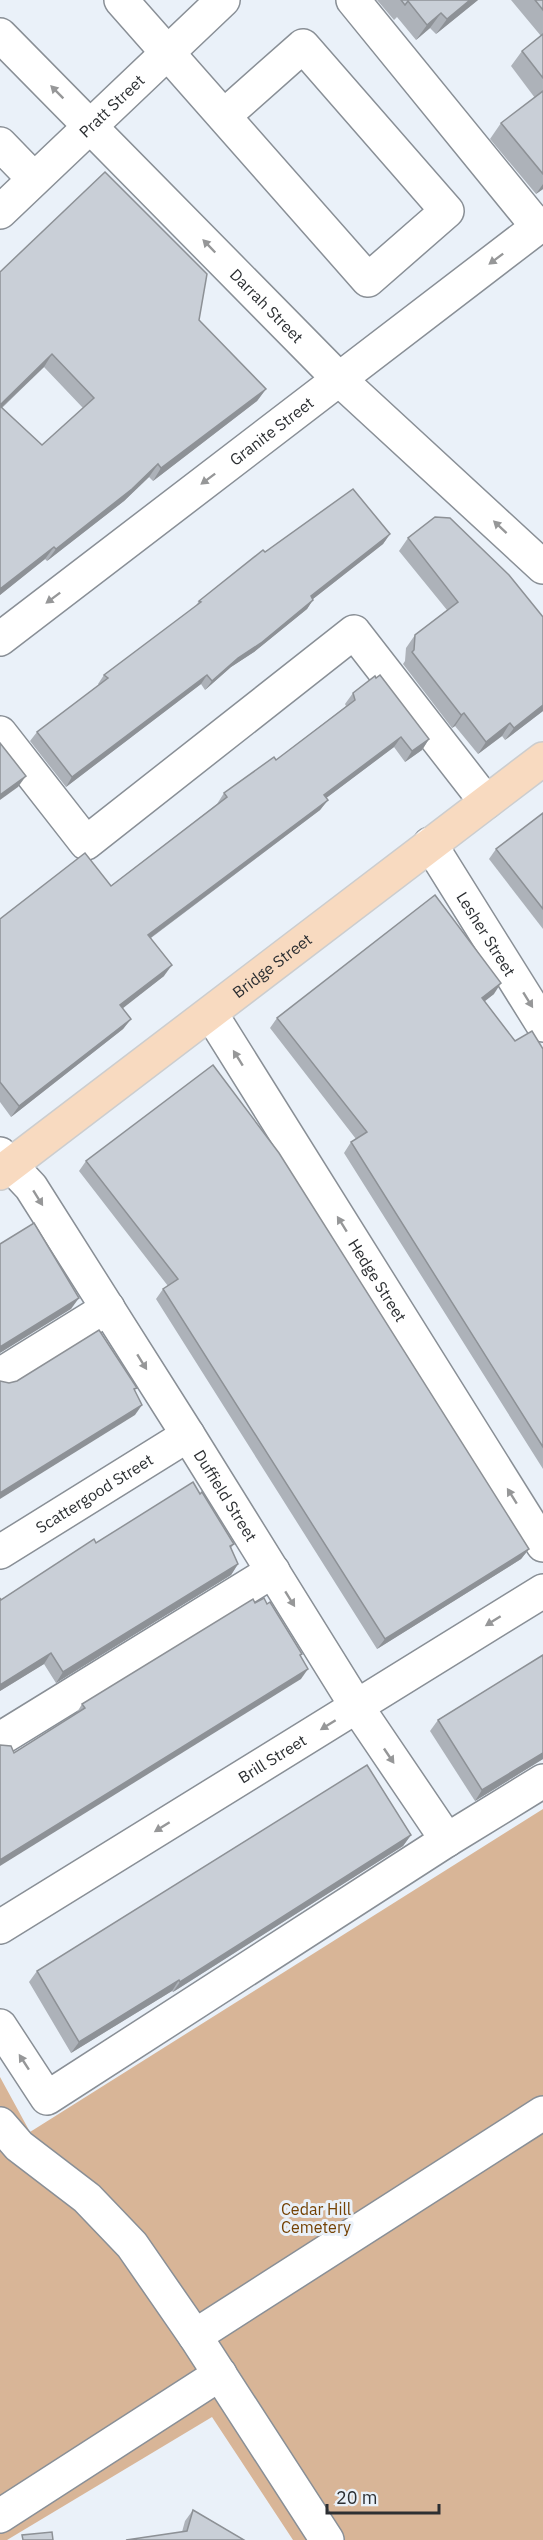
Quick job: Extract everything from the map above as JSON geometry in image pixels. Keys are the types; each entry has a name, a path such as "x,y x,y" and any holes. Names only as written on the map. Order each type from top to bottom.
{"main road":[{"name":"Bridge Street","path":"4,1164 211,1014 543,759"}],"street":[{"path":"121,0 368,280 447,211 303,46 224,116"},
{"name":"Pratt Street","path":"0,212 223,0"},
{"path":"353,0 541,225"},
{"name":"Darrah Street","path":"0,35 339,379 543,567"},
{"path":"0,144 34,179"},
{"name":"Granite Street","path":"0,639 541,225"},
{"path":"0,733 86,843 354,632 486,802"},
{"name":"Lesher Street","path":"430,844 543,1025"},
{"name":"Hedge Street","path":"211,1014 543,1545"},
{"name":"Duffield Street","path":"4,1164 31,1186 357,1707 447,1840"},
{"path":"0,1375 108,1308"},
{"name":"Scattergood Street","path":"0,1552 188,1435"},
{"path":"0,1739 273,1571"},
{"name":"Brill Street","path":"0,1927 543,1591"},
{"path":"0,2025 47,2098 447,1840 543,1781"},
{"path":"195,2336 543,2113"},
{"path":"0,2124 19,2146 87,2198 132,2246 195,2336 327,2540"},
{"path":"0,2516 220,2374"}],"green space":[{"name":"Cedar Hill Cemetery","path":"543,1809 543,2540 293,2540 212,2417 7,2540 0,2540 0,2077 30,2132"}],"building":[{"path":"401,0 470,0 447,19 441,13 427,25 408,1 405,5"},
{"path":"535,0 543,0 543,10"},
{"path":"543,34 543,78 522,51"},
{"path":"543,91 543,174 501,123"},
{"path":"105,172 207,274 199,320 266,389 161,468 158,464 132,489 56,549 54,547 0,589 0,406 42,445 94,398 52,354 0,405 0,272"},
{"path":"353,489 390,534 311,596 313,600 212,681 207,675 72,777 37,732 108,678 104,675 201,602 199,601 263,550 265,552"},
{"path":"435,517 450,518 509,575 543,617 543,705 514,728 510,723 486,742 464,713 461,715 412,652 415,635 458,602 408,538"},
{"path":"380,675 429,739 412,751 401,737 324,795 328,800 148,935 172,965 120,1005 131,1019 19,1106 0,1082 0,919 85,853 111,886 227,797 224,793 274,757 276,760 355,700 353,693 375,676 376,678"},
{"path":"0,743 26,776 0,795"},
{"path":"543,813 543,909 496,849"},
{"path":"435,895 501,983 482,998 515,1041 532,1031 543,1049 543,1447 351,1142 367,1132 277,1018"},
{"path":"213,1065 279,1153 529,1549 385,1639 163,1289 178,1279 86,1161"},
{"path":"34,1223 79,1298 0,1347 0,1244"},
{"path":"99,1330 137,1388 134,1389 142,1405 0,1493 0,1381 9,1383 17,1381"},
{"path":"193,1482 200,1494 202,1492 234,1544 230,1546 238,1564 63,1672 51,1653 0,1685 0,1598 1,1600 94,1539 96,1543"},
{"path":"264,1598 267,1604 270,1602 302,1654 300,1655 308,1669 0,1860 0,1745 11,1746 14,1753 85,1708 82,1704 253,1599 255,1603"},
{"path":"543,1655 543,1753 482,1790 438,1720"},
{"path":"367,1765 411,1835 180,1982 179,1980 79,2042 37,1971"},
{"path":"193,2510 244,2540 126,2540 187,2531"},
{"path":"52,2532 53,2540 23,2540 22,2535"}]}
